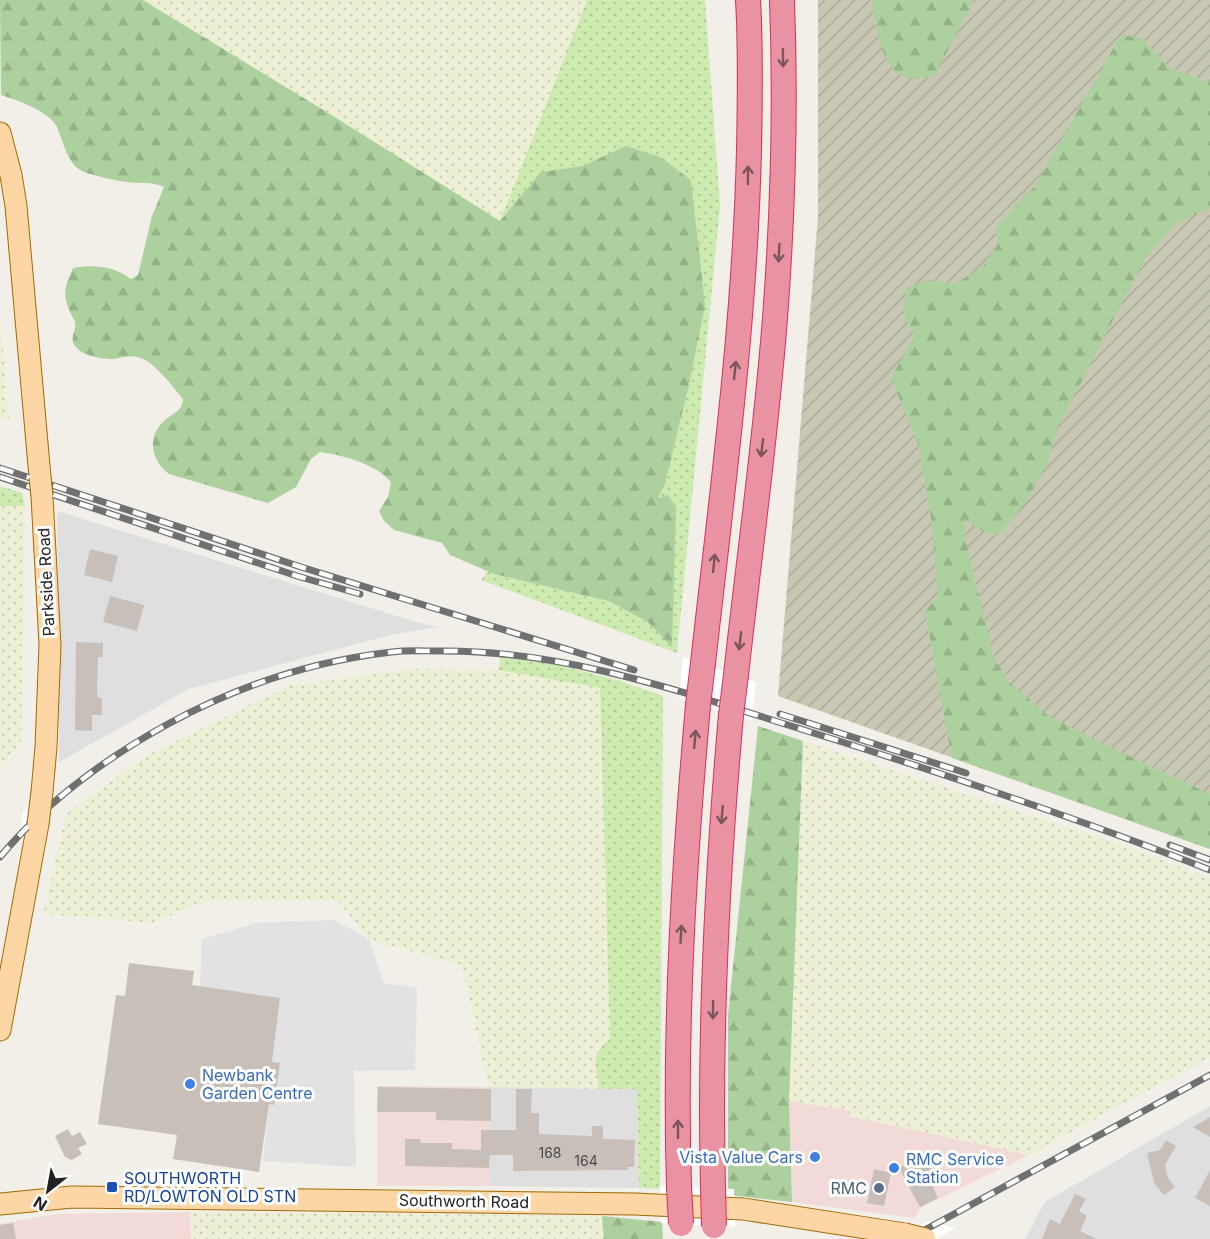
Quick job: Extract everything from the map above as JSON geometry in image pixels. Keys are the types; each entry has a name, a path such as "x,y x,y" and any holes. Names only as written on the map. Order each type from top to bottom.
{"highway":[{"path":"681,1232 678,1092 681,938 698,705 741,310 750,104 748,0"},
{"path":"715,1233 712,1093 718,866 731,715 776,308 782,210 784,118 782,0"}],"main road":[{"name":"Parkside Road","path":"0,133 16,206 41,487 50,645 46,747 38,824 0,1030"},
{"name":"Southworth Road","path":"1,1200 72,1197 635,1204 743,1209 844,1223 915,1237"}],"shaded area":[{"path":"143,0 587,0 500,221"},
{"path":"818,0 1210,0 1210,849 778,696 818,217"},
{"path":"0,315 9,420 0,417"},
{"path":"0,506 25,506 21,743 0,768"},
{"path":"57,511 438,627 390,635 189,689 59,762"},
{"path":"410,669 498,670 600,688 610,1040 599,1046 595,1055 599,1089 488,1087 462,966 369,939 337,900 207,901 152,923 43,914 66,814 146,756 288,686"},
{"path":"803,741 1122,845 1210,878 1210,1057 1029,1155 849,1115 849,1110 789,1101"},
{"path":"334,920 369,939 384,983 417,988 415,1070 354,1071 356,1167 263,1161 269,1104 273,1105 272,1062 280,998 200,987 202,939 257,923"},
{"path":"377,1086 491,1087 489,1186 377,1186"},
{"path":"491,1087 637,1089 639,1188 489,1186"},
{"path":"789,1101 850,1110 849,1116 1029,1155 920,1208 914,1218 792,1202"},
{"path":"1210,1106 1210,1239 1025,1239 1045,1202"},
{"path":"190,1212 191,1239 0,1239 0,1224 58,1214"},
{"path":"190,1212 602,1216 604,1239 191,1239"}],"green space":[{"path":"0,0 143,0 500,221 541,172 583,166 626,146 660,157 691,180 705,305 665,484 658,498 668,495 676,506 672,647 648,622 609,601 494,574 450,555 442,543 394,530 384,521 379,511 388,497 391,482 377,470 358,461 320,452 311,459 296,487 268,503 169,474 163,469 153,448 155,433 165,420 179,409 183,399 158,370 141,358 130,356 103,358 87,355 78,349 73,343 75,323 65,295 73,268 103,267 118,271 131,279 138,275 152,216 164,187 150,183 132,183 82,171 69,157 57,127 48,116 1,95"},
{"path":"587,0 705,0 720,205 677,653 481,580 506,548 500,221"},
{"path":"871,0 974,0 934,76 907,78 896,72 885,55 880,43"},
{"path":"1121,35 1142,38 1170,69 1210,82 1210,208 1178,222 1145,258 1058,427 1046,465 1026,502 999,535 984,532 964,518 964,533 994,658 1009,682 1046,714 1099,742 1210,794 1210,849 952,758 925,612 938,595 931,519 918,444 891,378 915,335 904,317 906,288 928,280 955,284 982,267 998,244 995,228 1035,186"},
{"path":"0,486 22,493 25,506 0,506"},
{"path":"501,657 547,662 617,680 663,696 660,1189 639,1188 637,1089 599,1089 595,1062 599,1050 610,1040 600,688 498,670"},
{"path":"758,726 803,741 789,1101 792,1202 728,1195 728,1015"},
{"path":"602,1216 662,1222 663,1239 604,1239"}],"pier":[{"path":"683,657 756,682 752,721 679,699"},
{"path":"55,779 52,812 19,842 23,811"},
{"path":"660,1186 734,1189 735,1227 661,1223"},
{"path":"928,1221 955,1228 936,1239 897,1239"}],"building":[{"path":"90,549 118,556 112,582 84,575"},
{"path":"110,596 144,605 137,631 103,622"},
{"path":"76,642 103,643 103,657 98,657 97,691 98,698 102,698 102,715 92,715 92,731 75,730"},
{"name":"Newbank Garden Centre","path":"129,963 194,971 192,985 280,998 272,1062 280,1063 274,1105 269,1104 259,1172 173,1159 177,1135 98,1124 116,995 125,996"},
{"path":"378,1087 491,1089 491,1121 436,1120 436,1112 377,1112"},
{"path":"516,1089 532,1089 531,1113 539,1113 539,1134 592,1136 592,1126 603,1126 603,1139 635,1140 634,1167 628,1167 628,1170 513,1171 513,1155 490,1155 489,1168 405,1166 405,1139 421,1139 420,1143 452,1143 452,1149 481,1150 481,1130 516,1130"},
{"path":"1210,1117 1210,1137 1193,1127"},
{"path":"68,1129 72,1136 80,1132 87,1144 78,1148 82,1154 72,1160 65,1157 55,1136"},
{"path":"1166,1140 1176,1146 1165,1165 1168,1178 1175,1187 1164,1195 1154,1183 1147,1153 1160,1150"},
{"path":"926,1158 937,1182 932,1185 938,1198 920,1207 899,1168 918,1159"},
{"name":"RMC","path":"874,1169 891,1173 884,1206 867,1203"},
{"path":"1210,1170 1210,1206 1195,1198"},
{"path":"1075,1194 1086,1199 1079,1211 1087,1216 1080,1231 1097,1239 1042,1239 1050,1219 1060,1224"},
{"path":"13,1223 16,1239 0,1239 0,1225"}],"railway":[{"path":"0,468 301,567 634,670"},
{"path":"0,477 297,576 360,594"},
{"path":"0,857 37,818 78,783 122,751 194,710 248,687 305,669 363,656 398,651 420,651 486,652 535,658 583,667 679,691 1065,816 1210,870"},
{"path":"780,714 966,773"},
{"path":"1170,845 1210,860"},
{"path":"908,1239 1210,1075"}],"place":[{"name":"Newbank Garden Centre","path":"190,1084"},
{"name":"Vista Value Cars","path":"815,1157"},
{"name":"RMC Service Station","path":"894,1168"},
{"name":"SOUTHWORTH RD/LOWTON OLD STN","path":"112,1187"},
{"name":"RMC","path":"879,1188"}]}
